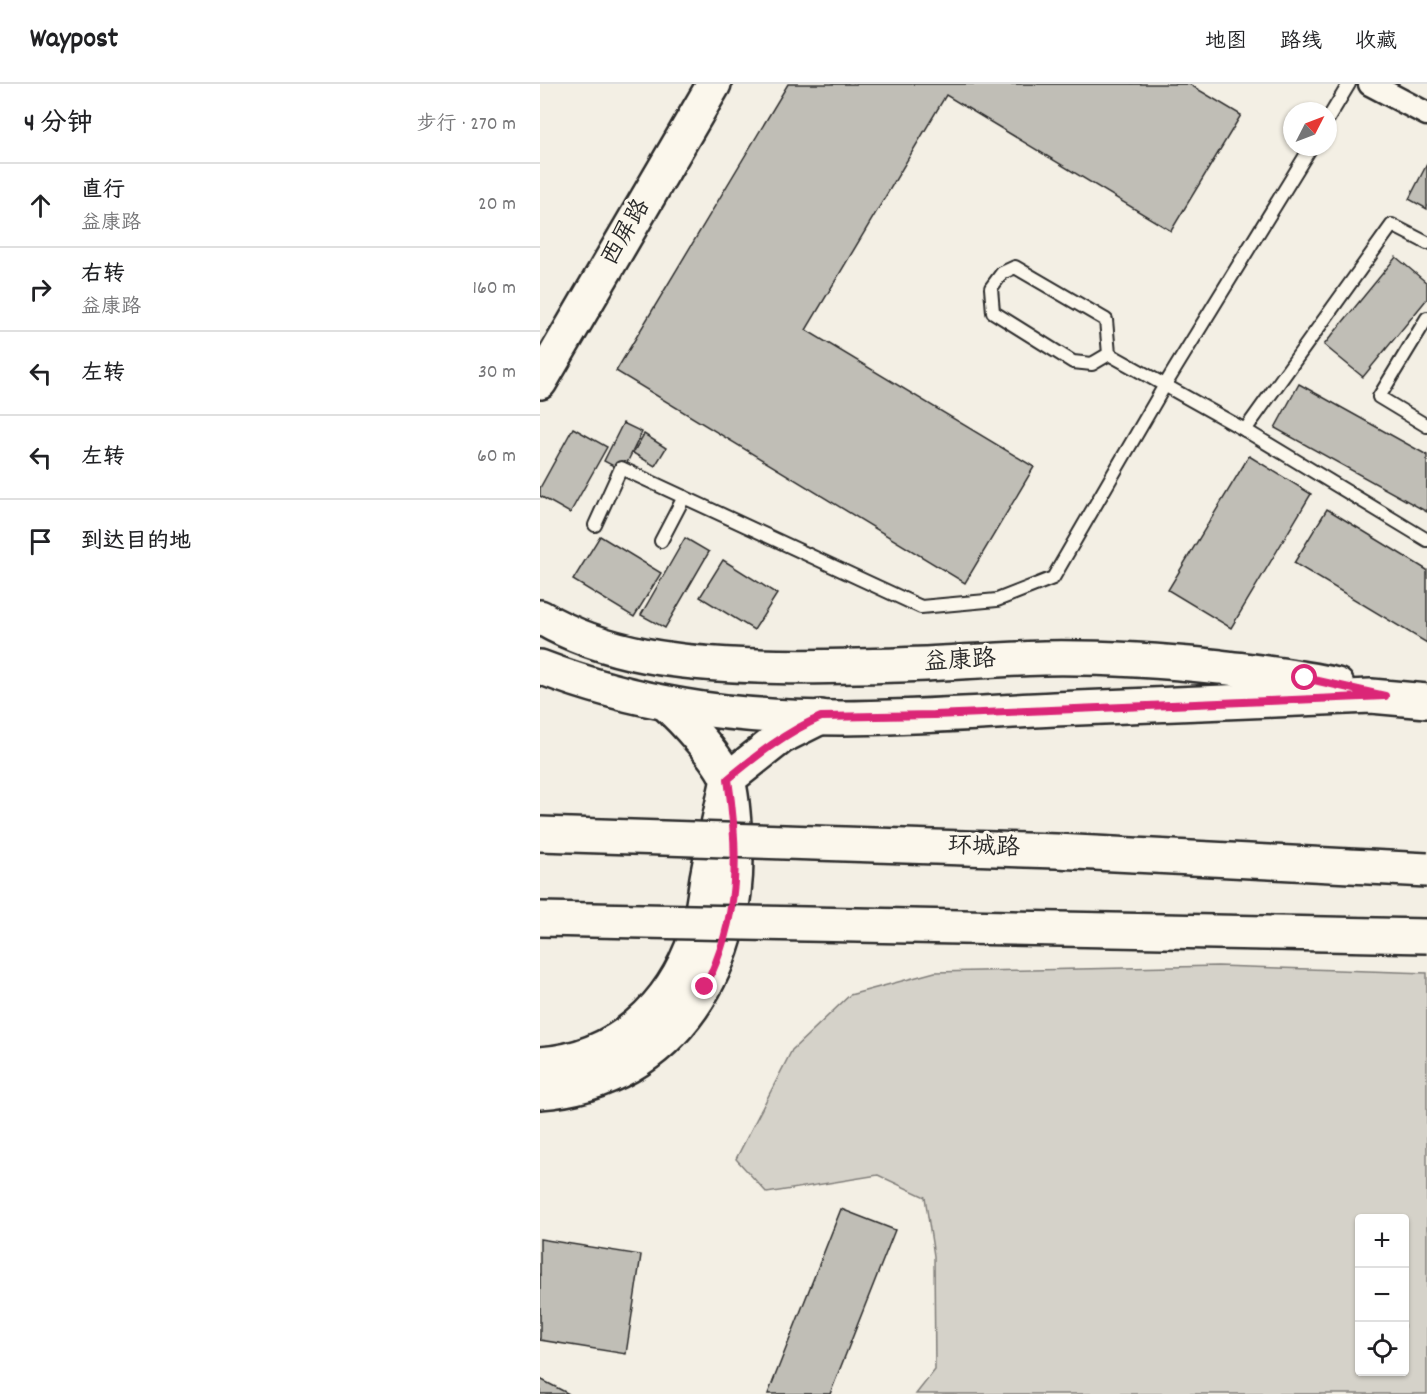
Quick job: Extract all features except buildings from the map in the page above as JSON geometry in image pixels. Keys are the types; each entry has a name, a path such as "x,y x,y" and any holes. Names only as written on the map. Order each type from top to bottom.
{"main road":[{"name":"西屏路","path":"540,382 714,84"},
{"name":"益康路","path":"540,617 580,637 606,646 657,658 696,662 825,667 1044,658 1129,659 1294,676 1385,696 1427,701"},
{"name":"益康路","path":"540,667 618,692 665,703 719,711 821,717 934,715 1385,696"},
{"path":"540,1092 589,1084 608,1077 639,1060 678,1026 699,998 724,942 734,892 735,843 728,779 696,735 665,703"},
{"path":"540,1064 586,1055 621,1039 651,1014 675,984 697,933 728,779 781,737 821,717"},
{"name":"环城路","path":"540,834 1023,850 1427,870"},
{"path":"540,919 1427,936"}],"street":[{"path":"1370,84 1427,114"}],"lane":[{"path":"1337,104 1349,84"},
{"path":"595,525 621,468 921,607 998,600 1053,578 1165,385 1305,156"},
{"path":"1245,430 1392,225 1427,243"},
{"path":"1015,267 1106,321 1109,354 1092,364 1073,362 993,312 991,288 1002,273 1015,267"},
{"path":"1427,318 1379,397 1427,426"},
{"path":"1109,354 1245,430 1427,540"},
{"path":"661,541 684,497"}],"shaded area":[{"path":"1218,966 1427,973 1427,1394 916,1394 935,1370 934,1256 925,1197 878,1175 767,1193 736,1159 792,1050 850,995 935,972"}],"route":[{"path":"705,987 724,942 734,892 735,843 728,779 781,737 808,722 821,717 934,715 1385,696 1305,678"}]}
